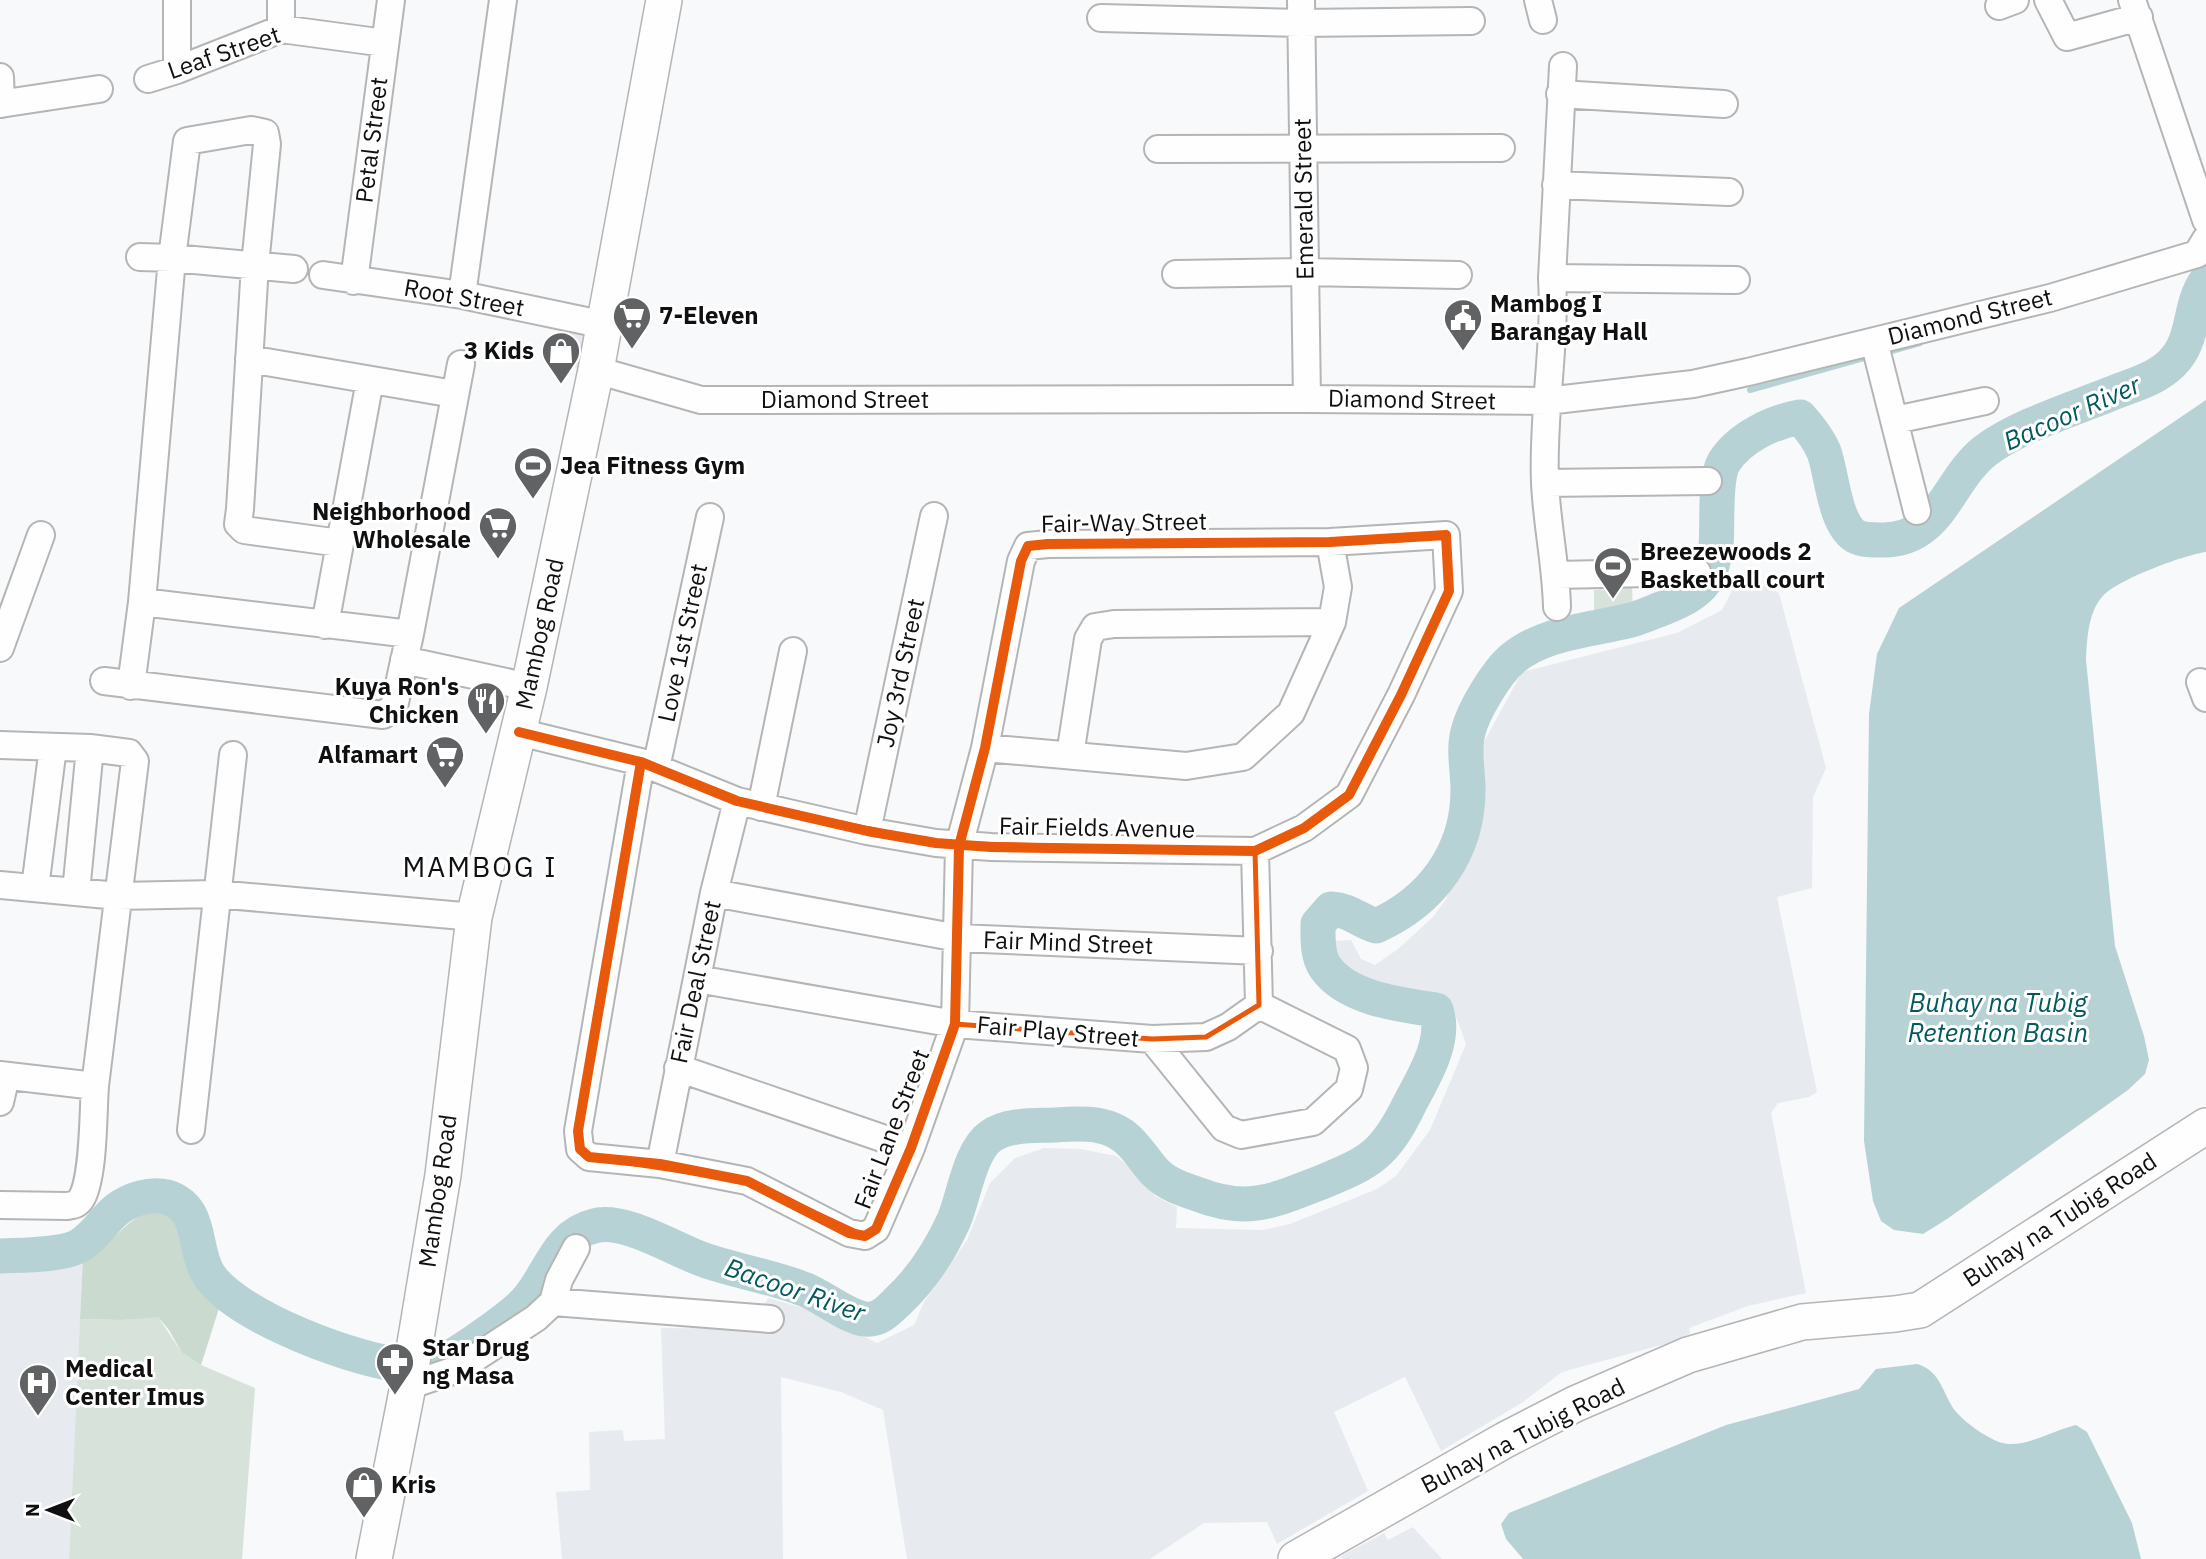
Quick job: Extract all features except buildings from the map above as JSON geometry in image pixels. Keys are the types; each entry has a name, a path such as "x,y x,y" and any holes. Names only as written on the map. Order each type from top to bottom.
{"main road":[{"name":"Mambog Road","path":"374,1559 409,1379 443,1175 474,917 505,778 519,732 596,370 664,0"},
{"name":"Buhay na Tubig Road","path":"1296,1559 1505,1440 1575,1404 1688,1355 1802,1322 1920,1310 2206,1126"}],"street":[{"path":"177,0 177,70"},
{"path":"281,0 281,29"},
{"name":"Petal Street","path":"354,281 391,0"},
{"path":"461,295 503,0"},
{"path":"2048,0 2067,37 2138,18 2206,220"},
{"path":"1101,18 1301,12 1471,21"},
{"name":"Emerald Street","path":"1301,12 1307,399"},
{"name":"Leaf Street","path":"148,79 281,29 385,43"},
{"path":"1557,607 1545,483 1563,66"},
{"path":"0,77 1,104 99,89"},
{"path":"1560,94 1724,104"},
{"path":"131,686 142,602 172,258 187,141 251,130 265,133 267,144 255,265 238,524 244,530 340,543"},
{"path":"1158,149 1502,148"},
{"path":"1556,185 1729,191"},
{"name":"Diamond Street","path":"596,370 701,400 1547,401 1693,384 2050,298 2197,254 2206,239"},
{"path":"141,257 294,269"},
{"path":"1176,274 1305,272 1458,275"},
{"name":"Root Street","path":"323,275 461,295 605,325"},
{"path":"1552,278 1736,280"},
{"path":"1874,341 1917,511"},
{"path":"249,359 454,394"},
{"path":"104,681 383,715 394,707 461,364"},
{"path":"325,625 370,380"},
{"path":"1895,420 1985,401"},
{"path":"1545,483 1708,481"},
{"name":"Joy 3rd Street","path":"867,831 934,516"},
{"name":"Love 1st Street","path":"660,1164 589,1157 580,1149 578,1131 649,765 710,517"},
{"path":"0,648 41,535"},
{"name":"Fair Fields Avenue","path":"519,732 649,765 749,804 867,831 959,846 1255,852 1304,828 1349,795 1401,695 1449,591 1446,535"},
{"name":"Fair-Way Street","path":"958,939 959,846 985,748 1021,561 1028,546 1330,542 1446,535"},
{"path":"985,748 1186,766 1243,757 1291,713 1332,622 1338,587 1330,542"},
{"path":"1556,575 1697,572"},
{"path":"142,602 410,634"},
{"path":"1070,755 1088,639 1095,627 1114,624 1332,622"},
{"name":"Fair Deal Street","path":"660,1164 714,893 749,804 793,651"},
{"path":"404,660 529,687"},
{"path":"0,744 90,748 129,753 135,761 95,1086 86,1188 75,1205 0,1205"},
{"path":"35,888 53,747"},
{"path":"76,892 90,748"},
{"path":"191,1130 233,755"},
{"path":"1152,1039 1224,1128 1241,1135 1313,1122 1349,1089 1353,1068 1347,1049 1259,1005 1255,852"},
{"path":"0,885 118,896 216,894 474,917"},
{"name":"Fair Mind Street","path":"714,893 958,939 1259,951"},
{"name":"Fair Lane Street","path":"660,1164 747,1181 849,1233 865,1236 876,1229 911,1149 956,1024 958,939"},
{"name":"Fair Play Street","path":"697,979 956,1024 1152,1039 1206,1037 1228,1027 1259,1005"},
{"path":"678,1068 911,1149"},
{"path":"0,1102 3,1075 95,1086"},
{"path":"409,1379 458,1369 536,1318 553,1301 559,1280 576,1248"},
{"path":"553,1301 770,1319"}],"highlighted area":[{"path":"641,762 737,801 936,843 1255,851 1259,1005 1206,1037 1152,1039 955,1024 911,1148 876,1229 865,1236 747,1181 589,1157 580,1149 578,1131"}],"shaded area":[{"path":"559,326 594,333 587,370 552,363"},
{"path":"1740,575 1779,593 1826,768 1813,797 1812,888 1777,897 1817,1092 1809,1097 1778,1103 1771,1113 1806,1293 1748,1306 1689,1328 1690,1334 1665,1344 1562,1372 1523,1402 1441,1451 1405,1377 1334,1412 1368,1491 1277,1544 1267,1522 1204,1523 1150,1559 907,1559 883,1410 841,1392 781,1377 783,1559 562,1559 556,1492 590,1490 589,1432 623,1430 624,1441 665,1439 661,1328 754,1329 768,1298 813,1311 877,1343 914,1325 924,1302 967,1240 990,1183 1015,1158 1044,1148 1081,1149 1116,1156 1141,1176 1155,1196 1177,1207 1176,1228 1263,1230 1290,1224 1377,1189 1396,1176 1430,1130 1466,1044 1451,1003 1383,992 1345,973 1332,941 1351,940 1361,959 1375,965 1398,949 1433,917 1446,899 1482,812 1480,749 1522,672 1677,633 1722,610"},
{"name":"Breezewoods 2 Basketball court","path":"1632,588 1633,611 1594,612 1594,590"},
{"name":"Medical Center Imus","path":"83,1258 69,1559 0,1559 0,1271 64,1269"},
{"path":"158,1317 182,1353 201,1365 255,1388 242,1559 69,1559 80,1319 121,1320"},
{"path":"1413,1527 1442,1559 1342,1559 1341,1556 1384,1533 1388,1540"}],"green space":[{"path":"161,1210 175,1213 184,1229 193,1263 201,1280 222,1299 201,1365 182,1353 158,1317 80,1319 83,1258 103,1247 138,1217"}],"water":[{"name":"Buhay na Tubig Retention Basin","path":"2206,400 2206,552 2151,569 2110,590 2097,603 2087,644 2086,660 2115,946 2144,1036 2149,1060 2145,1074 2128,1090 1923,1234 1894,1230 1881,1221 1873,1201 1864,1141 1869,714 1877,654 1899,608"},
{"path":"1917,1364 1935,1376 1957,1413 1970,1425 2001,1443 2017,1444 2076,1425 2087,1432 2132,1523 2141,1559 1523,1559 1506,1539 1501,1524 1509,1513 1726,1425 1859,1389 1876,1369"}],"waterway":[{"name":"Bacoor River","path":"0,1256 43,1254 74,1248 90,1238 114,1212 129,1202 146,1197 167,1197 179,1203 192,1220 200,1254 209,1275 223,1291 245,1307 331,1347 387,1363 418,1366 445,1360 501,1323 528,1299 563,1246 581,1231 594,1226 620,1226 635,1230 707,1261 806,1290 857,1317 878,1317 889,1310 922,1275 943,1243 954,1220 973,1162 984,1143 998,1132 1013,1128 1076,1124 1106,1127 1124,1136 1165,1180 1191,1192 1231,1203 1260,1203 1339,1175 1365,1162 1384,1146 1392,1135 1432,1059 1439,1022 1436,1010 1376,999 1347,987 1335,978 1325,967 1321,957 1318,924 1331,909 1349,913 1376,926 1414,903 1443,872 1462,834 1466,813 1468,732 1480,703 1506,665 1525,650 1553,637 1640,617 1677,602 1697,590 1711,569 1716,546 1719,479 1724,462 1739,445 1758,432 1800,417 1814,433 1824,452 1838,509 1848,529 1855,536 1864,539 1901,538 1930,521 1972,464 1998,442 2045,419 2143,381 2165,369 2180,354 2185,344 2196,301 2206,281"},
{"path":"1888,352 1920,343"},
{"path":"1750,390 1864,358"}],"cycle path":[{"path":"519,732 641,762 737,801 867,831 936,843 991,847 1255,851 1304,828 1349,795 1401,695 1449,591 1446,535 1330,542 1028,546 1021,561 985,748 959,846 955,1024 911,1148 876,1229 865,1236 849,1233 747,1181 660,1164 589,1157 580,1149 578,1131 641,762"}],"place":[{"name":"7-Eleven","path":"632,350"},
{"name":"Mambog I Barangay Hall","path":"1463,352"},
{"name":"3 Kids","path":"561,385"},
{"name":"Jea Fitness Gym","path":"533,500"},
{"name":"Neighborhood Wholesale","path":"498,560"},
{"name":"Breezewoods 2 Basketball court","path":"1613,600"},
{"name":"Kuya Ron's Chicken","path":"486,735"},
{"name":"Alfamart","path":"445,789"},
{"name":"Star Drug ng Masa","path":"395,1396"},
{"name":"Medical Center Imus","path":"38,1417"},
{"name":"Kris","path":"364,1519"}],"district":[{"name":"MAMBOG I","path":"480,867"}]}
